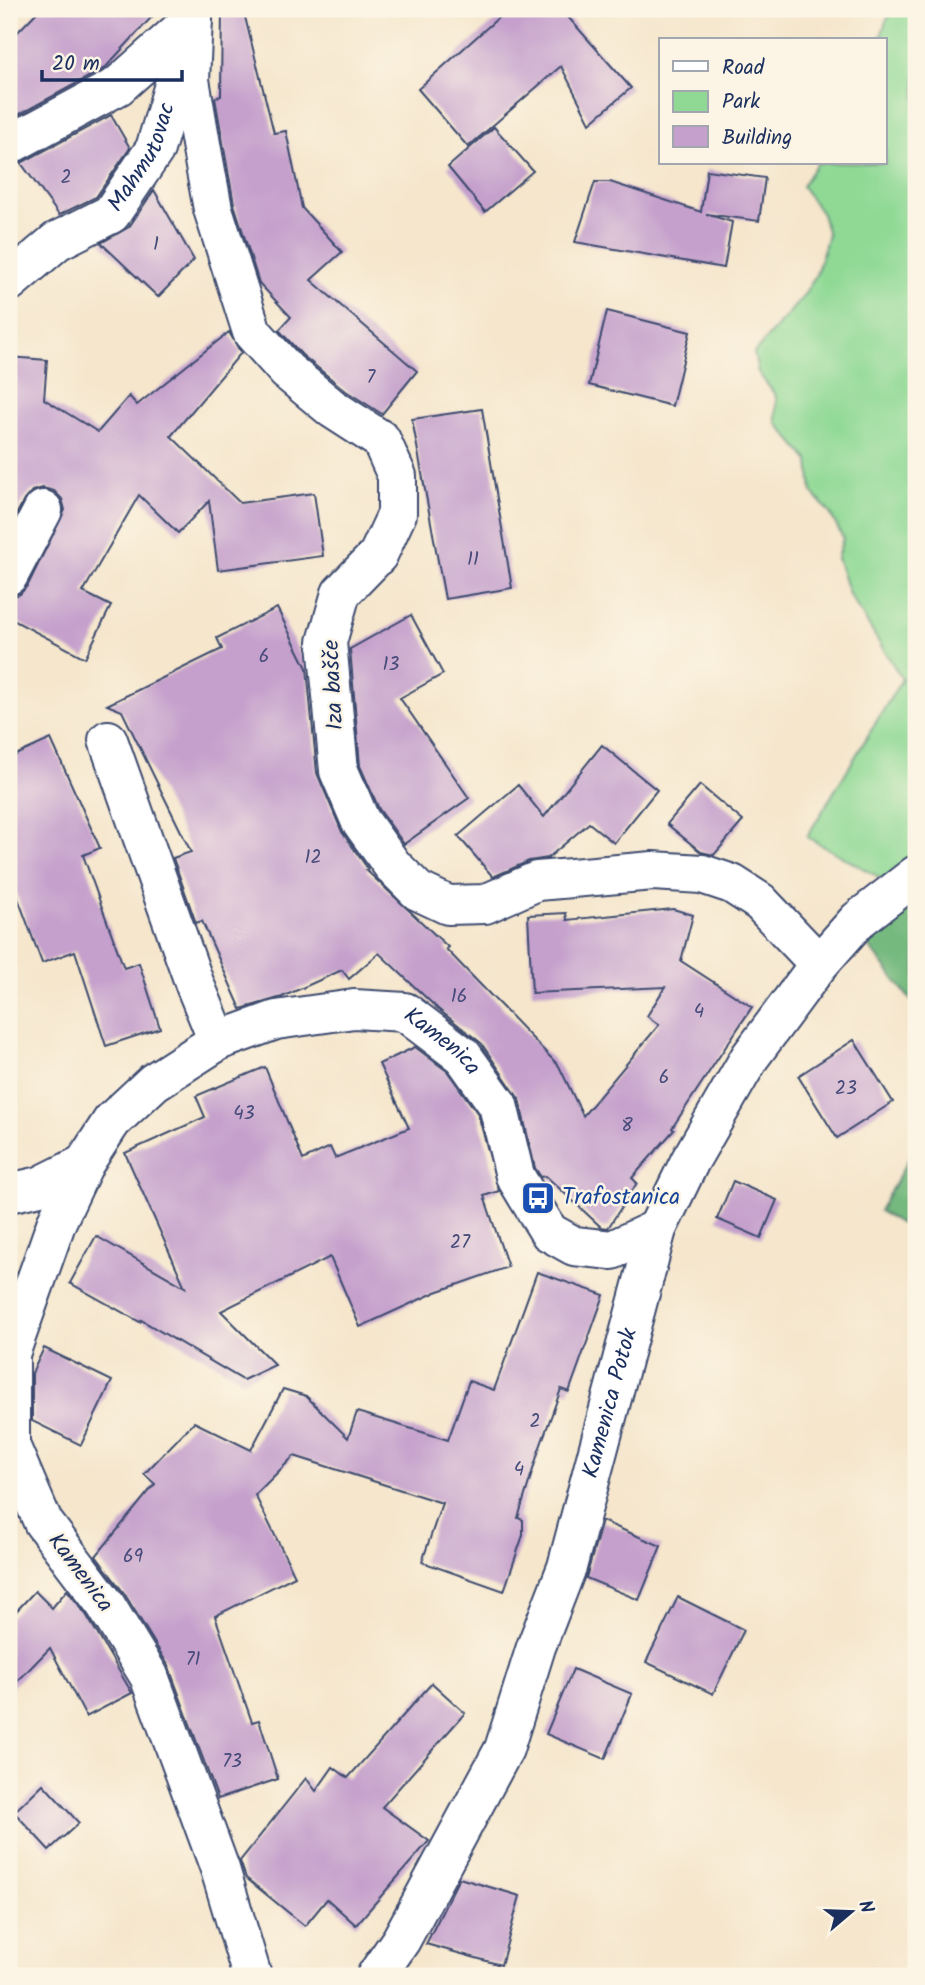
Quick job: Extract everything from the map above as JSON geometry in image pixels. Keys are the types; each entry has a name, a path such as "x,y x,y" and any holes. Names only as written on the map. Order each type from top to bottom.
{"street":[{"path":"9,145 118,86 197,14"},
{"name":"Mahmutovac","path":"9,282 57,241 111,214 155,149 197,14"},
{"name":"Iza bašče","path":"197,14 190,80 202,150 213,209 252,332 287,371 333,409 381,440 397,476 397,514 378,555 341,593 327,642 339,771 360,820 392,864 418,891 448,905 485,904 537,881 653,871 702,874 732,884 760,902 819,964"},
{"path":"9,575 43,510"},
{"path":"108,740 195,985 218,1041"},
{"name":"Kamenica Potok","path":"376,1976 401,1940 504,1749 536,1647 567,1567 657,1229 691,1161 750,1057 819,964 858,920 916,875"},
{"name":"Kamenica","path":"251,1976 220,1869 149,1676 105,1604 43,1522 10,1446 10,1354 57,1222 84,1164 113,1121 153,1082 218,1041 276,1020 354,1009 405,1013 463,1056 498,1105 515,1176 549,1232 573,1246 612,1250 657,1229"},
{"name":"Kamenica","path":"9,1192 40,1186 84,1164"}],"green space":[{"path":"895,9 916,9 916,859 884,880 807,837 902,679 849,594 837,558 843,538 830,513 812,492 809,461 776,422 776,396 758,372 754,353 802,298 816,275 828,235 822,214 802,186 816,164 886,164 886,38 881,38 886,21"},
{"path":"916,907 916,1007 865,941"},
{"path":"916,1146 916,1233 879,1211"}],"building":[{"path":"40,9 159,9 105,68 9,120 9,41"},
{"path":"222,9 243,9 274,133 286,131 302,208 342,252 311,280 417,371 382,414 346,391 302,355 279,330 291,317 259,283 234,204 215,98 221,96"},
{"path":"508,9 561,9 631,88 590,123 561,66 468,147 418,89"},
{"path":"111,115 130,148 96,197 59,215 21,163"},
{"path":"494,127 533,171 485,212 448,167"},
{"path":"707,170 765,178 759,221 706,214 732,222 724,268 575,242 595,182 610,182 701,212"},
{"path":"154,190 194,260 158,297 101,243 129,227"},
{"path":"607,311 690,332 672,406 589,385"},
{"path":"229,332 241,353 171,436 240,503 314,493 323,556 218,570 209,501 178,533 139,495 83,592 111,606 85,658 9,618 9,597 20,594 28,585 65,510 62,499 54,491 43,488 32,491 9,528 9,357 47,360 44,399 98,432 129,396 137,405"},
{"path":"482,409 512,588 445,599 412,419"},
{"path":"277,608 307,668 317,773 342,832 368,869 366,870 448,947 446,949 559,1066 583,1116 659,1025 647,1016 665,987 532,993 528,915 566,913 567,920 673,909 693,915 681,961 752,1007 672,1128 674,1130 632,1178 637,1183 608,1228 601,1227 546,1176 541,1177 535,1168 519,1099 481,1043 438,1009 379,953 349,979 342,970 282,997 241,1009 202,921 196,923 173,858 191,852 122,711 107,705 222,649 217,638"},
{"path":"411,615 443,674 400,698 469,798 404,844 379,809 360,766 350,649"},
{"path":"51,739 100,848 83,855 124,968 139,963 160,1028 106,1046 75,951 42,963 9,874 9,758"},
{"path":"602,745 657,790 614,843 589,823 548,858 529,861 493,877 458,836 518,785 544,817"},
{"path":"700,785 743,821 714,855 701,852 667,824"},
{"path":"854,1040 893,1102 837,1138 798,1076"},
{"path":"415,1047 447,1071 478,1114 499,1191 484,1196 508,1267 436,1292 360,1327 330,1257 221,1311 275,1365 243,1380 141,1320 140,1322 70,1283 96,1236 185,1287 125,1153 205,1117 196,1096 265,1067 303,1160 330,1147 335,1158 409,1128 379,1064"},
{"path":"733,1181 777,1200 761,1238 717,1219"},
{"path":"537,1272 604,1295 569,1392 561,1389 539,1450 518,1518 523,1520 523,1535 504,1591 422,1562 442,1503 294,1456 255,1495 295,1576 215,1616 252,1722 259,1720 278,1779 218,1799 168,1665 124,1593 96,1556 155,1484 144,1474 194,1422 251,1450 283,1389 306,1396 348,1438 357,1412 448,1440 469,1381 494,1390"},
{"path":"44,1348 112,1381 81,1445 32,1421 32,1373"},
{"path":"602,1521 661,1546 639,1600 586,1578"},
{"path":"67,1590 87,1616 132,1693 86,1717 50,1648 9,1690 9,1619 35,1591 52,1608"},
{"path":"678,1597 744,1630 713,1694 646,1662"},
{"path":"573,1669 632,1694 605,1759 546,1734"},
{"path":"432,1683 465,1713 382,1807 429,1841 356,1925 327,1899 305,1926 246,1878 240,1861 306,1778 316,1791 333,1767 348,1778"},
{"path":"43,1784 79,1823 49,1850 14,1812"},
{"path":"459,1878 520,1896 501,1965 426,1944"}],"place":[{"name":"Trafostanica","path":"538,1198"}]}
